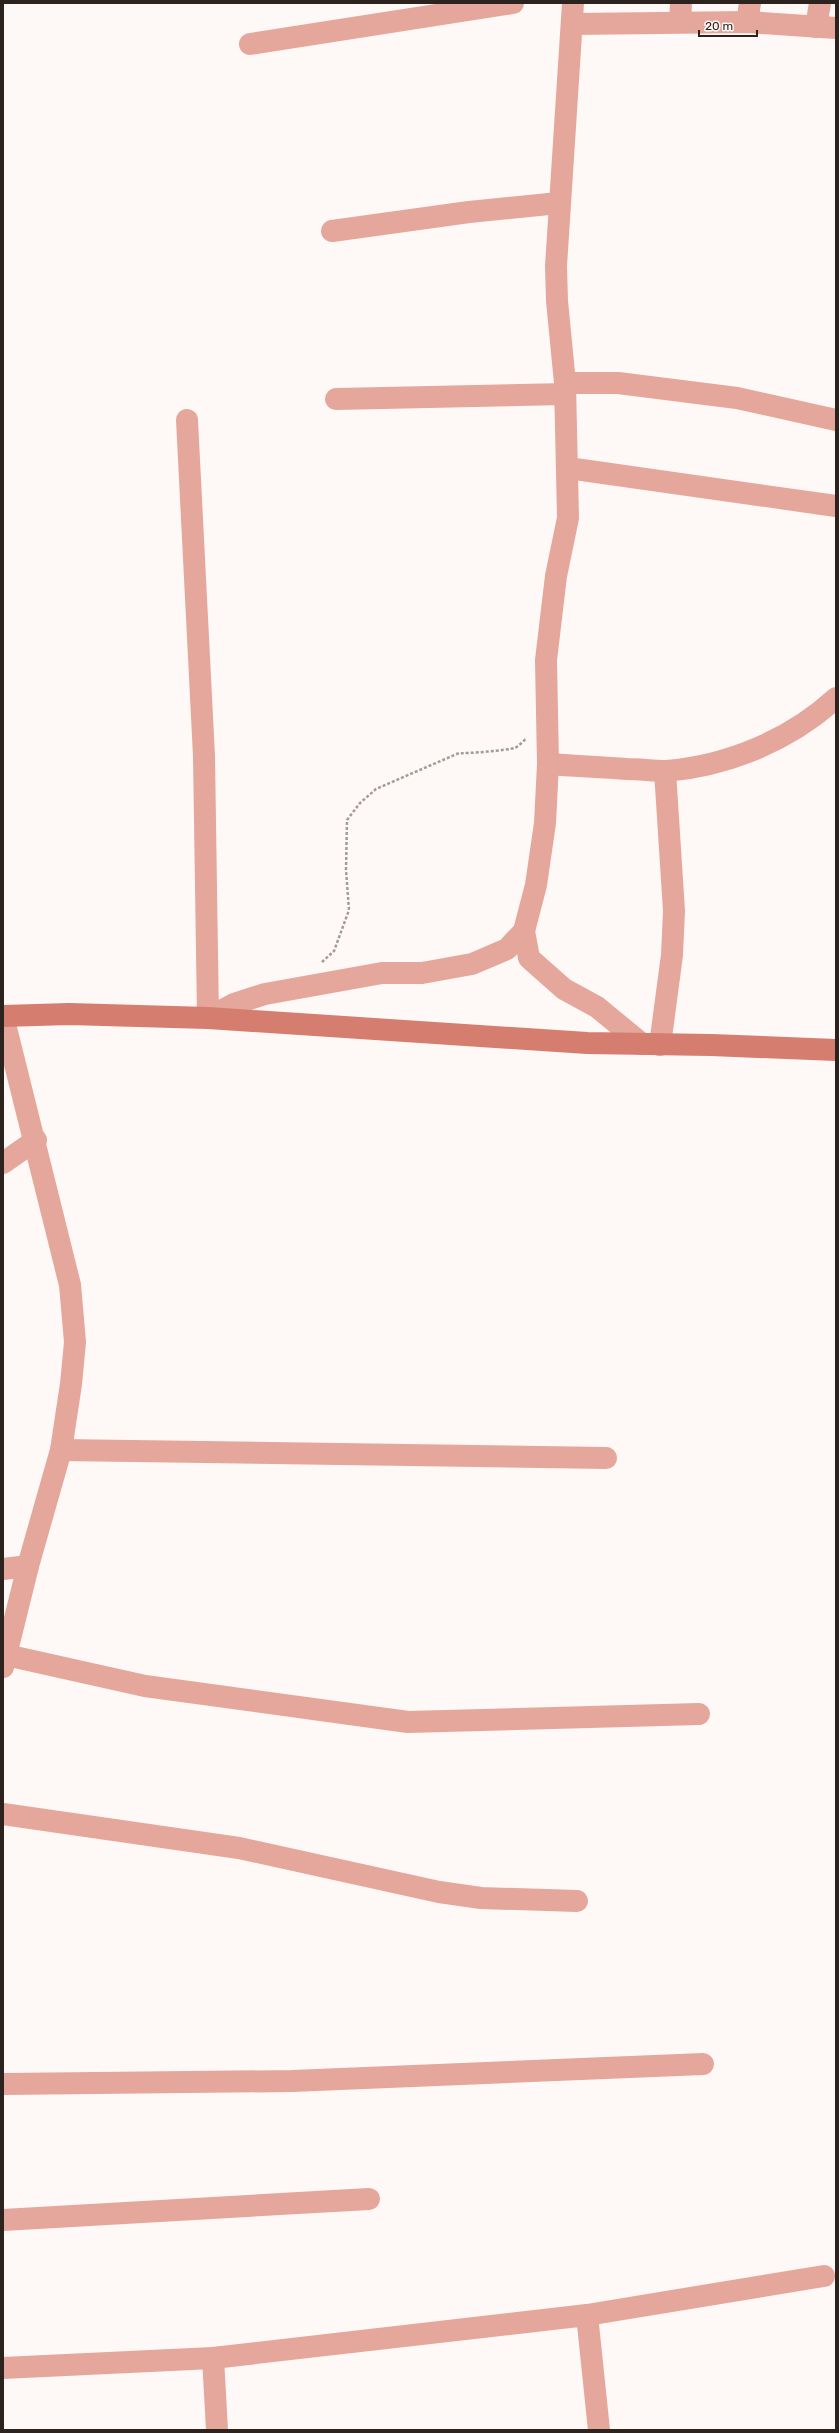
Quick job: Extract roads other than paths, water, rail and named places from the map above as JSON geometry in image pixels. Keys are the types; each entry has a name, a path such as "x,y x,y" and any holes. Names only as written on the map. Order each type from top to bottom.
{"street":[{"path":"250,44 513,3"},
{"path":"651,1044 597,1007 564,989 529,958 524,931 536,885 545,823 548,764 546,660 556,576 568,518 565,388 557,301 559,203 568,109 572,13 748,13 826,28 820,3"},
{"path":"332,231 469,212 559,203"},
{"path":"336,399 565,388 618,383 737,398 836,420"},
{"path":"186,420 204,756 208,1018"},
{"path":"568,468 836,506"},
{"path":"548,764 665,771 691,767 740,755 768,743 799,728 836,698"},
{"path":"651,1044 672,955 674,911 665,771"},
{"path":"208,1018 234,1004 265,994 382,974 422,973 472,964 507,949 524,931"},
{"path":"699,1714 408,1722 145,1686 5,1661 28,1566 61,1450 71,1384 75,1342 70,1285 36,1140 3,1016 69,1014 208,1018 448,1034 651,1044 836,1050"},
{"path":"3,1163 36,1140"},
{"path":"61,1450 606,1458"},
{"path":"3,1569 28,1566"},
{"path":"3,1814 238,1848 439,1892 481,1898 577,1901"},
{"path":"3,2084 292,2081 703,2064"},
{"path":"3,2220 369,2199"},
{"path":"3,2368 213,2358 587,2315 824,2276"},
{"path":"587,2315 599,2430"},
{"path":"213,2358 217,2430"}]}
